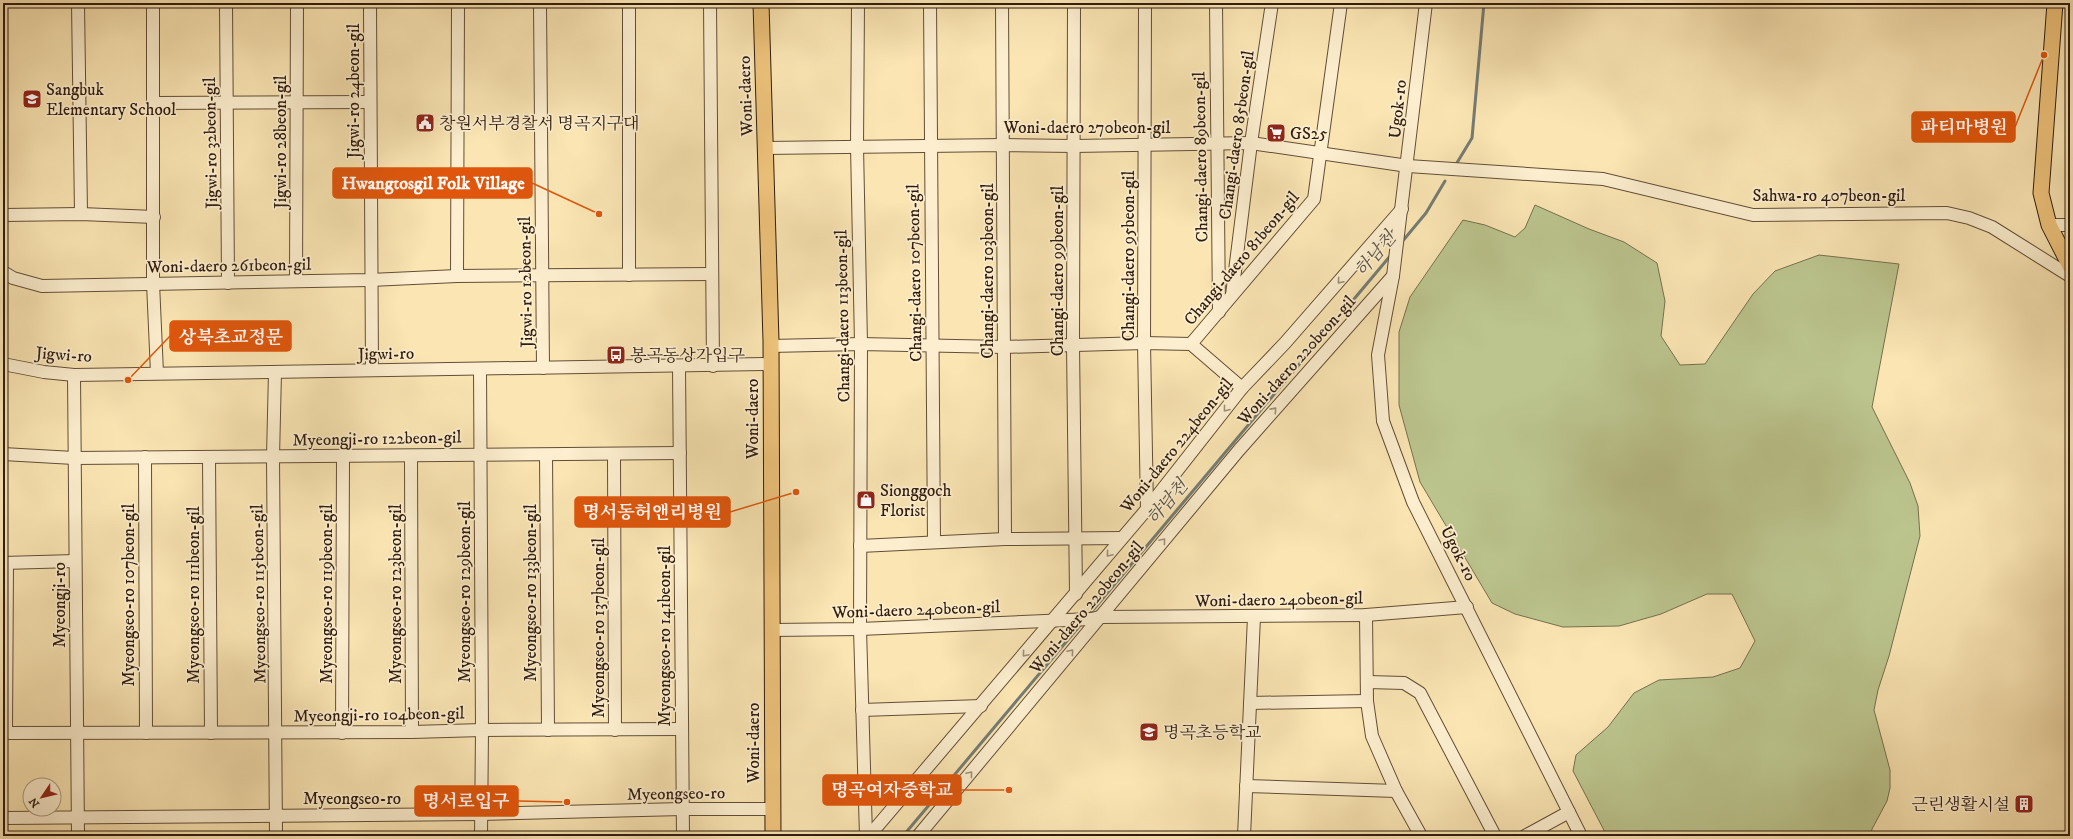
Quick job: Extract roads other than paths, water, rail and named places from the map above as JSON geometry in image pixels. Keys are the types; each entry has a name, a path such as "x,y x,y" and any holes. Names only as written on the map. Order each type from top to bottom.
{"main road":[{"name":"Woni-daero","path":"761,3 771,364 773,836"},
{"path":"2055,3 2041,193 2049,225 2070,266"}],"street":[{"path":"78,3 81,214"},
{"path":"153,3 153,283 157,373"},
{"name":"Jigwi-ro 32beon-gil","path":"226,3 228,283"},
{"name":"Jigwi-ro 28beon-gil","path":"296,281 298,102 297,3"},
{"name":"Jigwi-ro 24beon-gil","path":"370,3 370,280 372,370"},
{"path":"457,276 458,3"},
{"name":"Jigwi-ro 12beon-gil","path":"540,3 541,275 543,368"},
{"path":"629,3 629,275"},
{"path":"710,3 713,366"},
{"name":"Changi-daero 113beon-gil","path":"858,3 857,146 861,344 860,629"},
{"name":"Changi-daero 107beon-gil","path":"930,3 934,542"},
{"name":"Changi-daero 103beon-gil","path":"1002,3 1004,145 1003,347 1005,539"},
{"name":"Changi-daero 99beon-gil","path":"1074,3 1073,345 1076,594"},
{"name":"Changi-daero 95beon-gil","path":"1145,3 1146,144 1144,343 1147,509"},
{"name":"Changi-daero 89beon-gil","path":"1216,3 1219,312"},
{"name":"Changi-daero 85beon-gil","path":"1232,295 1251,143 1272,3"},
{"name":"Changi-daero 81beon-gil","path":"1191,344 1314,199 1341,3"},
{"name":"Ugok-ro","path":"1426,3 1408,166 1394,272 1378,355 1382,421 1413,502 1467,607 1580,836"},
{"path":"154,103 370,102"},
{"name":"Woni-daero 270beon-gil","path":"765,148 1251,143 1408,166 1432,167"},
{"name":"Sahwa-ro 407beon-gil","path":"1432,167 1479,172 1603,179 1753,215 1947,213 1969,218 1992,227 2070,276"},
{"path":"3,215 81,214 154,217"},
{"name":"Woni-daero 224beon-gil","path":"870,836 981,706 1058,620 1076,594 1147,509 1242,388 1285,343 1401,214"},
{"path":"2049,225 2070,225"},
{"name":"Woni-daero 261beon-gil","path":"3,272 13,278 42,286 370,280 457,276 712,274"},
{"name":"Woni-daero 220beon-gil","path":"918,836 1096,618 1238,450 1394,272"},
{"path":"770,346 861,344 1003,347 1144,343 1191,344 1242,388"},
{"name":"Jigwi-ro","path":"3,364 44,372 74,375 771,364"},
{"name":"Myeongseo-ro 141beon-gil","path":"678,366 683,836"},
{"name":"Myeongseo-ro 129beon-gil","path":"480,369 482,730 481,836"},
{"name":"Myeongseo-ro 115beon-gil","path":"275,372 273,457 277,733 276,836"},
{"name":"Myeongji-ro","path":"74,375 78,836"},
{"name":"Myeongji-ro 122beon-gil","path":"3,454 74,458 680,453"},
{"name":"Myeongseo-ro 137beon-gil","path":"614,454 615,730"},
{"name":"Myeongseo-ro 133beon-gil","path":"546,455 548,730"},
{"name":"Myeongseo-ro 119beon-gil","path":"342,732 343,456"},
{"name":"Myeongseo-ro 123beon-gil","path":"411,456 412,732"},
{"name":"Myeongseo-ro 107beon-gil","path":"145,457 146,733"},
{"name":"Myeongseo-ro 111beon-gil","path":"208,457 211,733"},
{"path":"860,546 1005,539 1122,538"},
{"path":"4,733 5,563 75,561"},
{"name":"Woni-daero 240beon-gil","path":"772,630 860,629 1096,618 1366,615 1467,607"},
{"path":"1366,615 1368,682 1367,701 1372,736 1396,791 1421,836"},
{"path":"1244,836 1254,617"},
{"path":"860,629 866,836"},
{"path":"1368,682 1404,682 1420,693 1496,836"},
{"path":"1250,702 1367,701"},
{"path":"862,710 981,706"},
{"name":"Myeongji-ro 104beon-gil","path":"4,733 277,733 682,729"},
{"path":"1246,786 1396,791"},
{"name":"Myeongseo-ro","path":"3,818 481,814 683,809 773,809"},
{"path":"1525,836 1569,812"}],"waterway":[{"path":"1455,166 1472,138 1484,3"},
{"name":"하남천","path":"1401,243 1426,213 1445,181"},
{"name":"하남천","path":"1088,616 1391,255"},
{"name":"하남천","path":"903,836 1082,623"}],"place":[{"name":"파티마병원","path":"2044,55"},
{"name":"Sangbuk Elementary School","path":"32,99"},
{"name":"창원서부경찰서 명곡지구대","path":"425,123"},
{"name":"GS25","path":"1276,133"},
{"name":"Hwangtosgil Folk Village","path":"599,214"},
{"name":"봉곡동상가입구","path":"616,355"},
{"name":"상북초교정문","path":"128,380"},
{"name":"명서동허앤리병원","path":"796,492"},
{"name":"Sionggoch Florist","path":"866,500"},
{"name":"명곡초등학교","path":"1149,732"},
{"name":"명곡여자중학교","path":"1009,790"},
{"name":"명서로입구","path":"567,802"},
{"name":"근린생활시설","path":"2024,804"}]}
